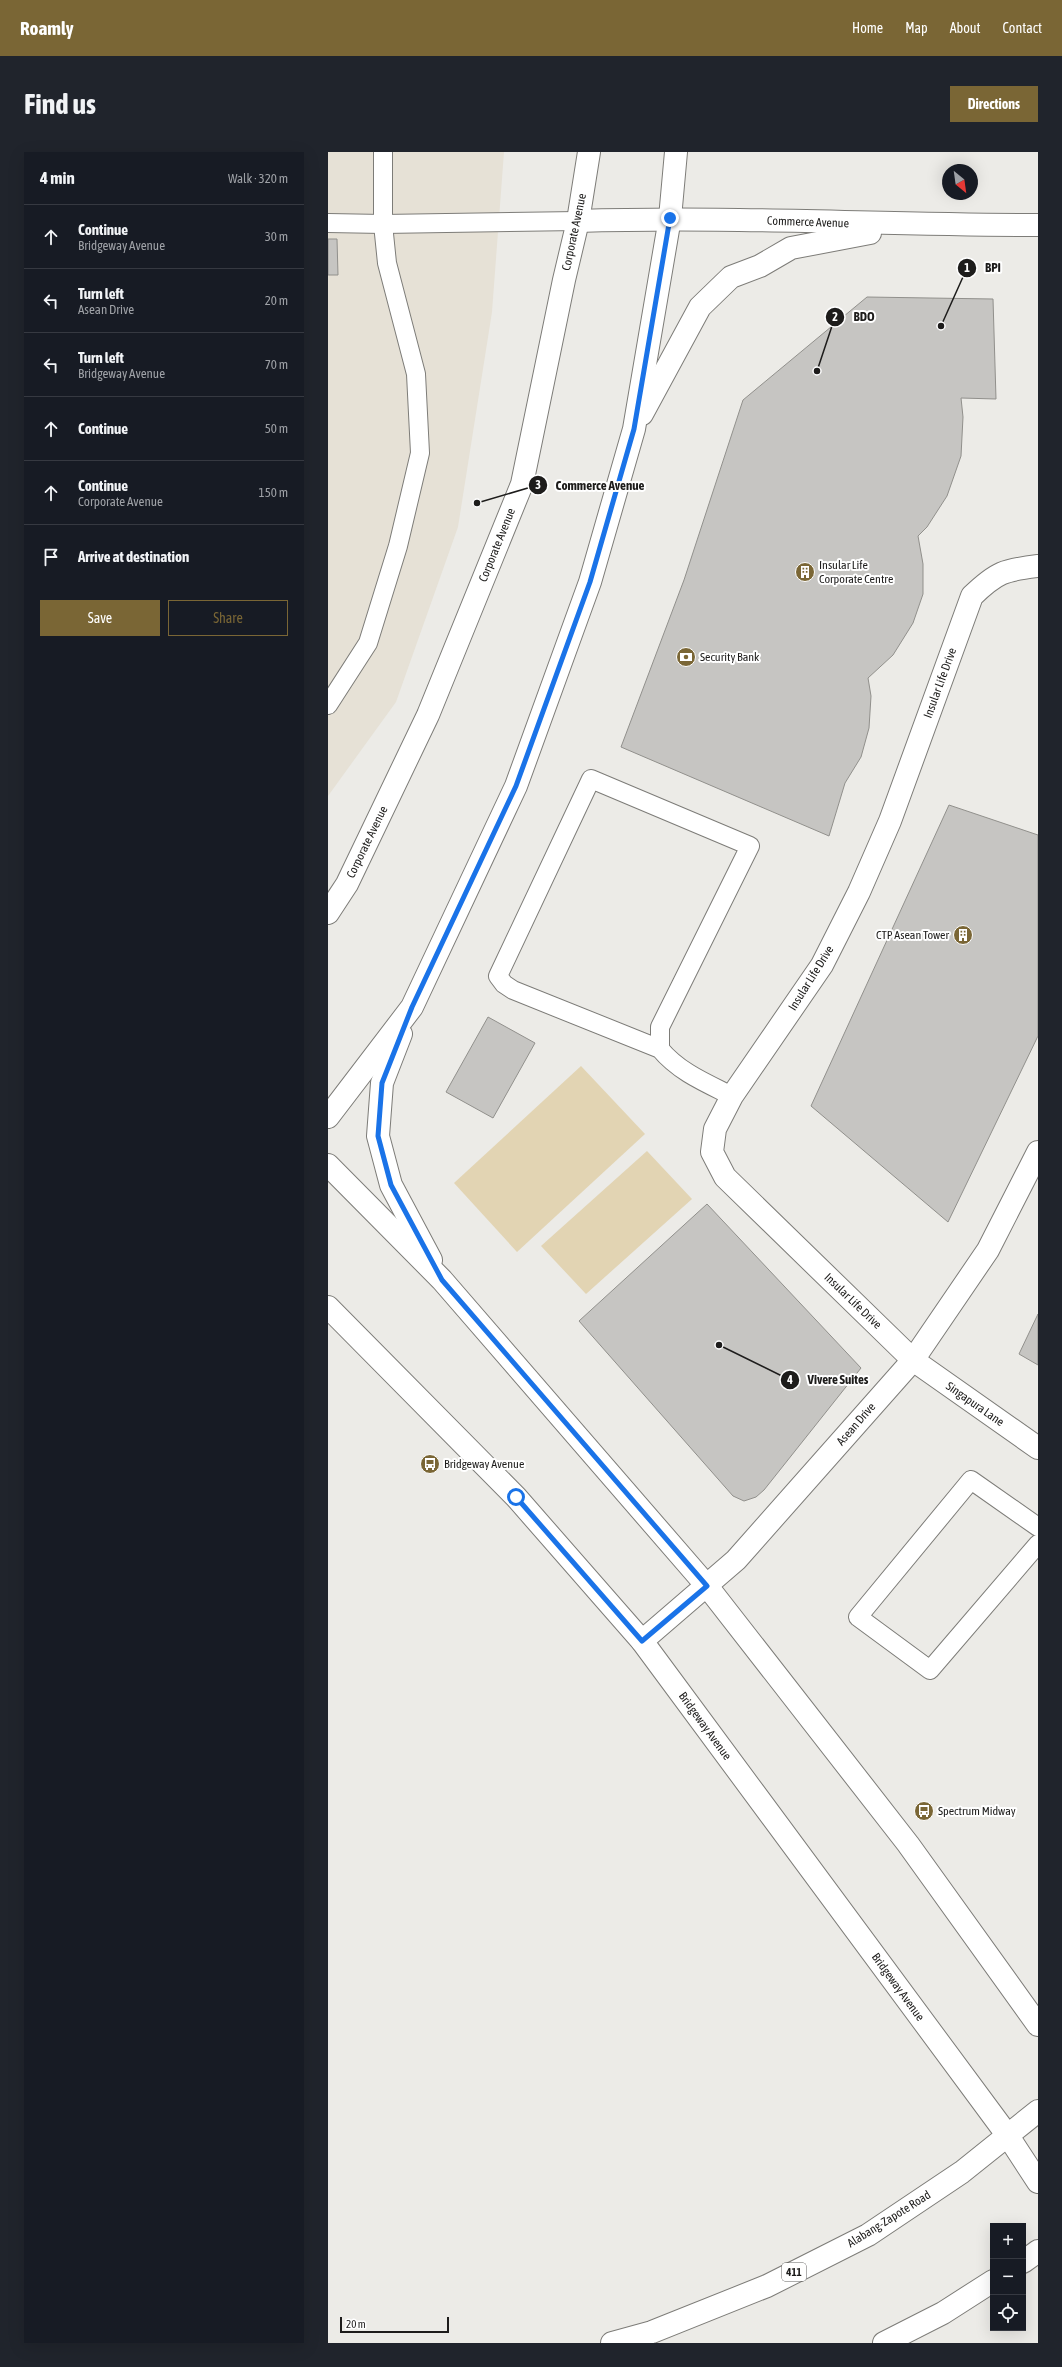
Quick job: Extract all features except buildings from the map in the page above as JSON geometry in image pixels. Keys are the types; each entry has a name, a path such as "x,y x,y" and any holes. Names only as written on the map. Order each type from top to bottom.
{"main road":[{"name":"Corporate Avenue","path":"328,913 347,884 428,715 522,484 578,221 589,152"},
{"path":"442,1280 391,1185 378,1136 382,1083 412,1007 516,786 590,582 634,429 670,218 676,152"},
{"name":"Commerce Avenue","path":"578,221 670,218 912,225 1038,225"},
{"path":"634,429 700,307 731,278 760,266 791,248 912,225"},
{"name":"Insular Life Drive","path":"912,1360 725,1177 712,1152 715,1129 732,1096 822,965 859,892 890,821 972,596 992,577 1009,570 1038,566"},
{"path":"328,1117 412,1007"},
{"name":"Asean Drive","path":"642,1641 736,1560 912,1360 988,1250 1038,1152"},
{"path":"328,1165 442,1280 707,1586 908,1844 1038,2026"},
{"name":"Bridgeway Avenue","path":"328,1307 516,1497 642,1641 1008,2136 1038,2182"},
{"path":"328,1331 369,1350"},
{"name":"Singapura Lane","path":"912,1360 1038,1448"},
{"name":"Alabang-Zapote Road","path":"612,2343 652,2332 767,2286 868,2235 962,2172 1038,2112"},
{"path":"1026,2260 1038,2251"},
{"path":"884,2343 944,2313 990,2283"}],"lane":[{"path":"328,705 368,643 398,546 420,453 416,374 386,263 383,224 383,152"},
{"path":"328,223 383,224 578,221"},
{"path":"660,1049 660,1027 750,846 591,779 498,976 504,984 513,990 660,1049 671,1062 686,1072 732,1096"},
{"path":"1038,1527 971,1480 858,1617 930,1670 1038,1544"}],"shaded area":[{"path":"328,152 504,152 492,312 458,527 396,702 328,796"},
{"path":"581,1066 645,1134 517,1252 454,1183"},
{"path":"647,1151 692,1199 586,1294 541,1246"}],"place":[{"name":"BPI","path":"941,326"},
{"name":"BDO","path":"817,371"},
{"name":"Commerce Avenue","path":"477,503"},
{"name":"Insular Life Corporate Centre","path":"805,572"},
{"name":"Security Bank","path":"686,657"},
{"name":"CTP Asean Tower","path":"963,935"},
{"name":"Vivere Suites","path":"719,1345"},
{"name":"Bridgeway Avenue","path":"430,1464"},
{"name":"Spectrum Midway","path":"924,1811"}],"route":[{"path":"516,1497 642,1641 707,1586 442,1280 391,1185 378,1136 382,1083 412,1007 516,786 590,582 634,429 670,218"}]}
